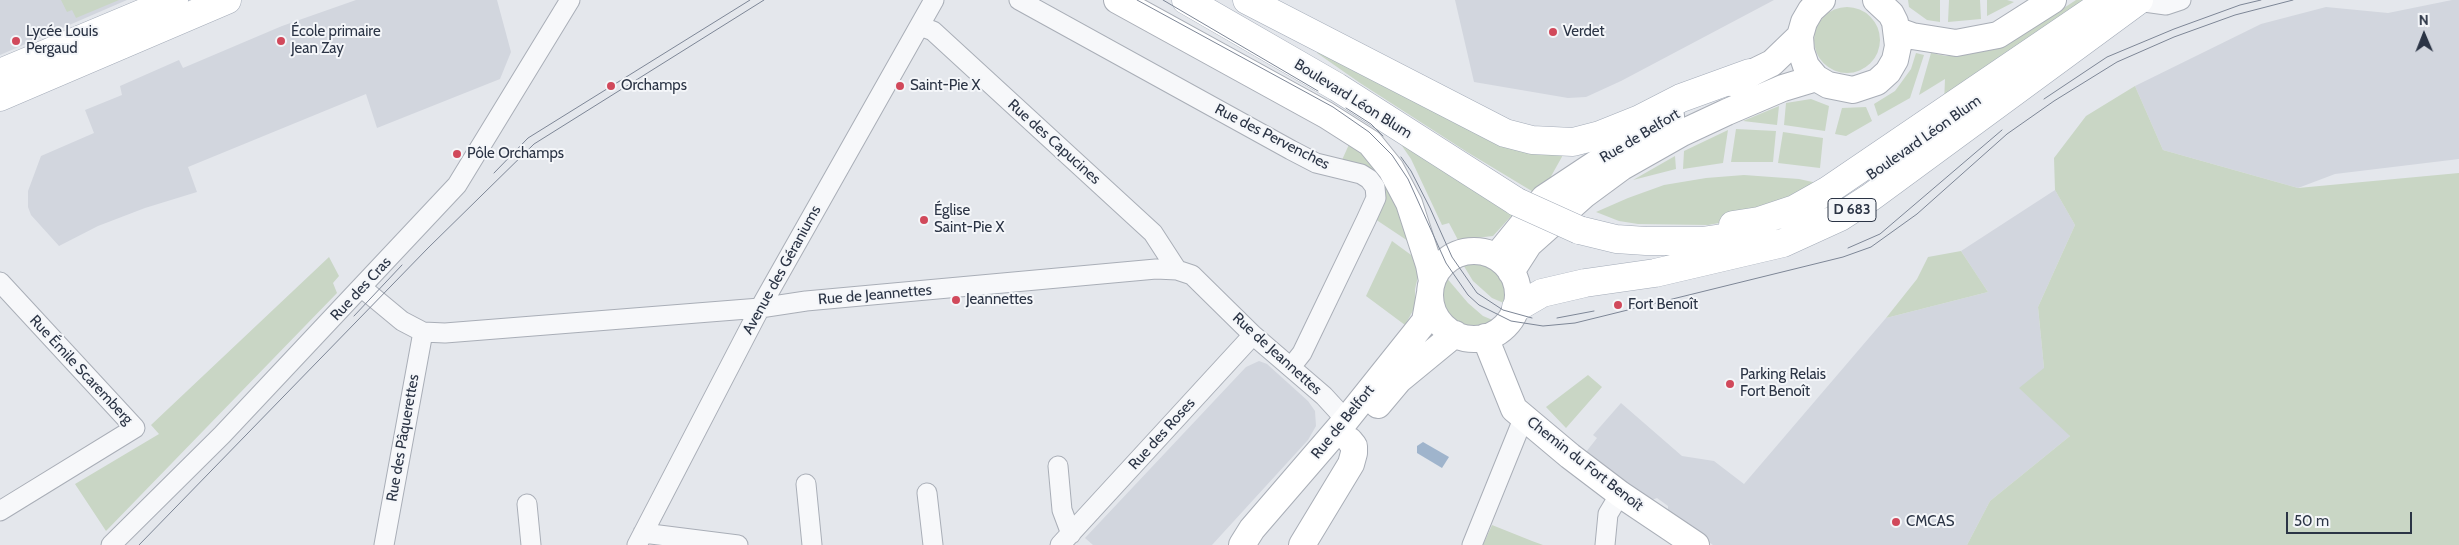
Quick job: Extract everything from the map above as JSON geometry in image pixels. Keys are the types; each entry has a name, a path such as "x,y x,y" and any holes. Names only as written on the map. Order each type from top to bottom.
{"main road":[{"path":"0,73 174,0"},
{"path":"0,97 227,0"},
{"path":"1117,0 1326,115 1370,143 1391,169 1409,203 1429,264 1431,306 1436,318 1444,328 1466,338 1485,337 1511,321 1516,308 1516,284 1504,265 1485,252 1460,253 1437,271 1431,287"},
{"name":"Boulevard Léon Blum","path":"1186,0 1337,87 1522,198"},
{"name":"Boulevard Léon Blum","path":"1230,0 1522,198"},
{"path":"1247,0 1483,122 1505,132 1532,140 1573,142 1600,134 1640,119 1681,98 1750,73"},
{"path":"1822,0 1811,10 1804,22 1800,36 1801,51 1806,66 1816,78 1841,90 1864,88 1877,82 1888,72 1895,60 1898,46 1889,11"},
{"path":"1889,11 1912,36 1956,43 1998,35 2053,0"},
{"name":"Boulevard Léon Blum","path":"1584,225 1646,231 1700,231 1759,221 1795,209 1827,191 2108,0"},
{"name":"Boulevard Léon Blum","path":"1584,225 1616,239 1646,241 1702,242 1761,232 1828,204 2015,75 2094,24 2138,0"},
{"name":"D 683","path":"1516,308 1542,293 1585,283 1655,273 1783,243 1840,217 1871,197 2138,0"},
{"name":"Rue de Belfort","path":"1504,265 1544,198 1654,125 1772,63 1800,36"},
{"name":"Rue de Belfort","path":"1504,265 1584,194 1622,167 1682,133 1727,112 1783,88 1816,78"},
{"path":"1522,198 1584,225"},
{"name":"Rue de Belfort","path":"1348,430 1425,322 1431,287"},
{"name":"Rue de Belfort","path":"1242,545 1252,529 1348,430 1399,380 1455,334"},
{"name":"Chemin du Fort Benoît","path":"1485,337 1510,402 1526,419 1620,494 1696,545"},
{"path":"1302,545 1326,483 1319,464 1350,428 1348,430"},
{"name":"Rue de Belfort","path":"1256,545 1326,483"}],"street":[{"name":"Rue des Cras","path":"111,545 222,435 457,186 570,0"},
{"name":"Avenue des Géraniums","path":"640,539 760,308 934,0"},
{"name":"Rue des Pervenches","path":"1019,0 1291,150 1316,163 1361,174 1369,179 1376,188 1376,198 1366,220 1302,353 1291,367"},
{"path":"2138,0 2166,5 2182,0"},
{"name":"Rue des Capucines","path":"920,26 933,31 1153,233 1177,270"},
{"name":"Rue de Jeannettes","path":"362,287 402,321 423,332 480,332 760,308 826,299 1156,269 1177,270 1192,275 1254,335 1324,396 1348,430"},
{"name":"Rue Émile Scaremberg","path":"0,282 136,428 2,507"},
{"name":"Rue des Pâquerettes","path":"384,545 423,332"},
{"name":"Rue des Roses","path":"1066,539 1254,335"},
{"path":"1472,545 1521,424 1526,419"},
{"name":"Rue des Roses","path":"1058,466 1066,539"},
{"path":"806,484 812,545"},
{"path":"927,493 933,545"},
{"path":"1605,545 1608,514 1620,494"},
{"path":"527,504 531,545"},
{"path":"640,539 738,545"}],"shaded area":[{"name":"Lycée Louis Pergaud","path":"0,0 127,0 0,55"},
{"path":"356,0 497,0 511,52 500,79 377,128 366,94 188,167 197,192 145,208 98,226 59,246 31,215 28,207 28,191 41,156 94,133 85,110 122,95 120,86 179,60 183,68 282,26"},
{"path":"1455,0 1774,0 1621,81 1586,97 1568,98 1474,82"},
{"path":"2459,0 2459,159 2335,174 2298,188 2163,150 2135,86 2261,24 2326,7 2388,13"},
{"path":"2055,190 2075,225 2038,307 2044,368 2070,436 1990,501 1967,545 1713,545 1668,514 1668,506 1657,498 1649,501 1586,452 1597,438 1593,435 1621,403 1682,456 1714,461 1744,484 1886,318 1988,292 1961,251"},
{"path":"1259,361 1267,364 1308,401 1315,411 1316,426 1308,440 1212,545 1093,545 1085,538 1246,367"}],"green space":[{"path":"61,0 119,0 76,18 72,10 67,12"},
{"path":"1908,0 1940,0 1940,22 1927,20 1909,7"},
{"path":"1949,0 1980,0 1981,19 1948,22"},
{"path":"1987,0 2007,0 2014,2 1987,16"},
{"path":"2076,0 2098,0 1944,104 1945,79 1919,95 1931,53 1946,56 1965,55 1996,49 2032,29"},
{"path":"1840,7 1854,7 1866,12 1875,21 1880,33 1878,53 1871,64 1854,73 1840,73 1828,68 1819,59 1814,47 1814,33 1819,21 1828,12"},
{"path":"1323,47 1568,146 1540,196 1467,152 1360,83 1317,53"},
{"path":"1916,53 1924,55 1910,98 1878,116 1874,104 1895,91 1911,69"},
{"path":"2135,86 2163,150 2298,188 2459,173 2459,545 1967,545 1990,501 2070,436 2019,388 2044,368 2038,307 2075,225 2055,190 2054,158 2086,116"},
{"path":"1811,99 1829,106 1825,131 1784,125 1786,103"},
{"path":"1779,106 1777,125 1743,121"},
{"path":"1866,107 1872,121 1846,136 1835,134 1842,108"},
{"path":"1736,129 1776,131 1773,162 1731,162"},
{"path":"1728,130 1723,163 1683,169 1684,151"},
{"path":"1783,132 1823,138 1820,168 1778,163"},
{"path":"1351,140 1384,177 1411,243 1375,219 1381,206 1342,160"},
{"path":"1400,143 1514,213 1493,236 1458,240 1449,223 1442,225 1411,159"},
{"path":"1675,156 1676,169 1633,180"},
{"path":"1744,175 1799,179 1826,185 1741,219 1708,225 1638,224 1619,221 1596,212 1664,185 1706,178"},
{"path":"1392,241 1418,260 1420,268 1415,289 1415,307 1405,325 1366,296"},
{"path":"1961,251 1988,292 1886,318 1917,279 1928,257"},
{"path":"329,257 339,276 333,283 337,293 106,531 75,484 159,434 151,425"},
{"path":"1474,260 1485,262 1501,275 1507,291 1506,304 1492,298 1473,281 1462,263"},
{"path":"1445,276 1468,303 1483,316 1495,321 1474,328 1457,324 1447,317 1440,301 1440,285"},
{"path":"1588,375 1602,387 1566,428 1546,407"},
{"path":"1492,525 1532,541 1543,545 1483,545"}],"water":[{"path":"1423,442 1449,457 1442,468 1417,453 1417,446"}],"tram line":[{"path":"494,173 528,138 750,0"},
{"path":"139,545 428,248 534,144 764,0"},
{"path":"1137,0 1333,107 1369,132 1392,155 1408,179 1446,263 1468,295 1479,305 1511,321 1543,326 1575,323 1843,257 1871,247 1917,214 2007,134 2054,101 2117,62 2174,37 2235,15 2293,0"},
{"path":"1163,0 1318,91"},
{"path":"2044,99 2107,57 2174,29 2240,5 2261,0"},
{"path":"1346,108 1371,124 1383,136"},
{"path":"1848,248 1880,234 2002,130"},
{"path":"1401,157 1411,171 1430,208 1452,257 1477,293 1503,310 1532,318"},
{"path":"354,316 402,265"},
{"path":"1557,318 1594,311"}],"place":[{"name":"Verdet","path":"1553,32"},
{"name":"Lycée Louis Pergaud","path":"16,41"},
{"name":"École primaire Jean Zay","path":"281,41"},
{"name":"Orchamps","path":"611,86"},
{"name":"Saint-Pie X","path":"900,86"},
{"name":"Pôle Orchamps","path":"457,154"},
{"name":"Église Saint-Pie X","path":"924,220"},
{"name":"Jeannettes","path":"956,300"},
{"name":"Fort Benoît","path":"1618,305"},
{"name":"Parking Relais Fort Benoît","path":"1730,384"},
{"name":"CMCAS","path":"1896,522"}]}
